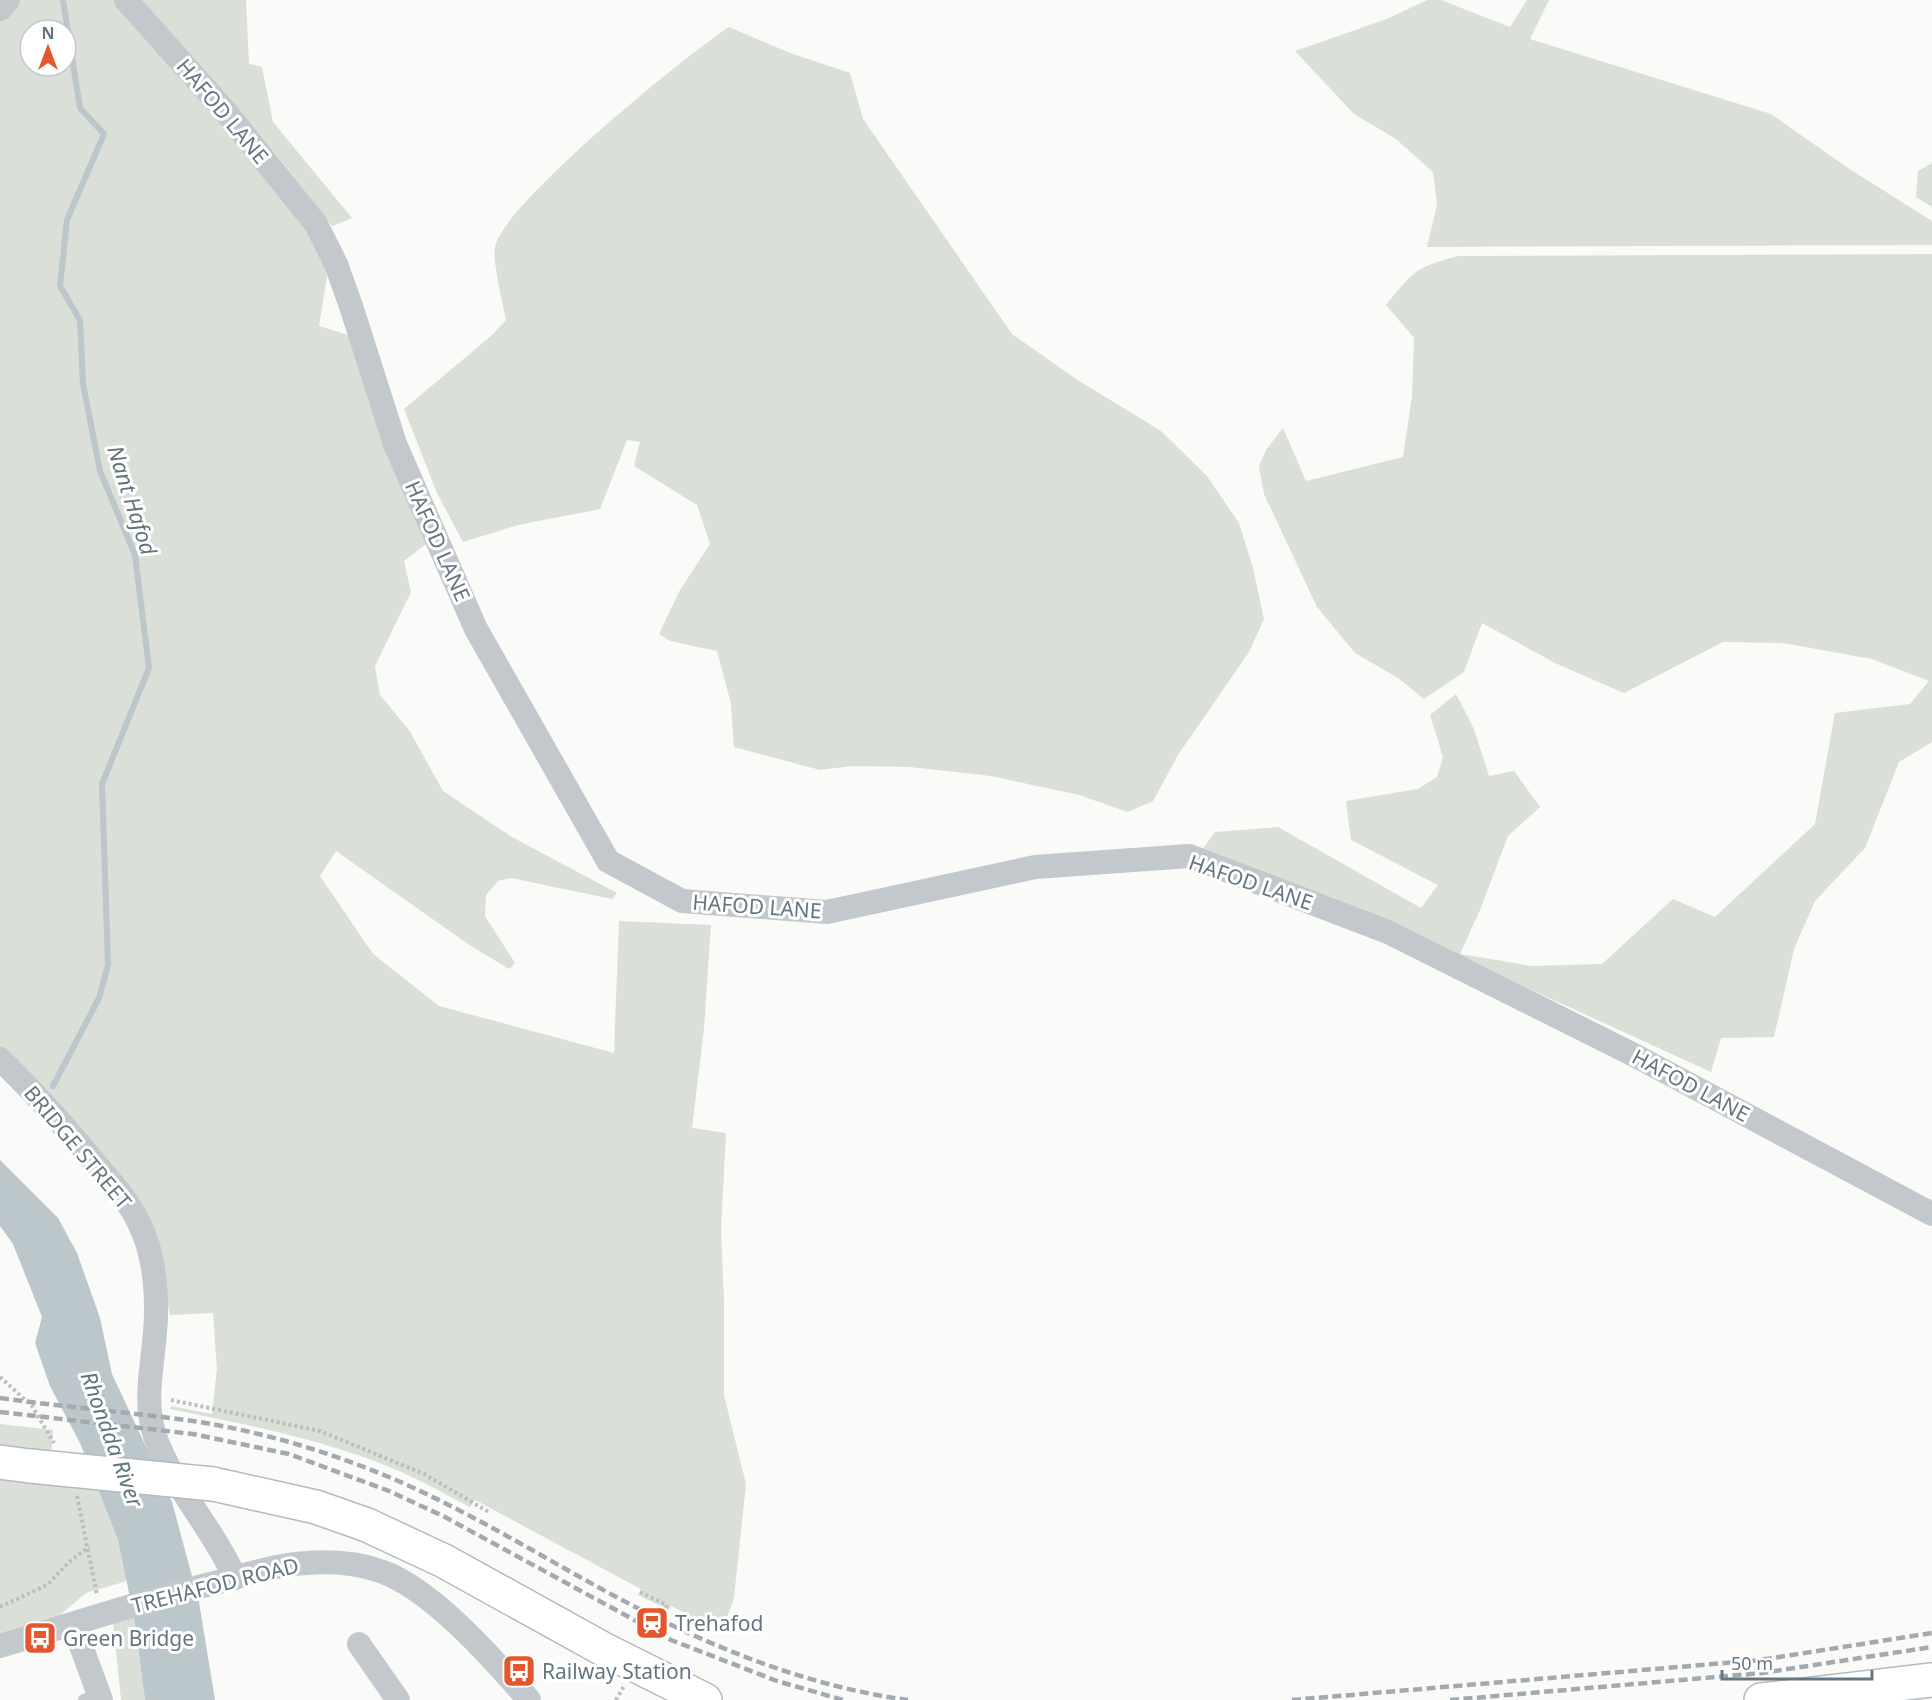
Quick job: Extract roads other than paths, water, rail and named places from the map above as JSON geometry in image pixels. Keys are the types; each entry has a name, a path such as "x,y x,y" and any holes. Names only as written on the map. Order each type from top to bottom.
{"main road":[{"path":"15,1464 213,1484 307,1505 367,1525 444,1561 603,1649 705,1700"},
{"path":"1761,1700 1919,1688"}],"street":[{"path":"0,9 8,0"},
{"name":"HAFOD LANE","path":"126,0 226,112 316,224 336,264 395,444 476,629 608,861 682,901 827,912 1035,867 1189,856 1388,932 1634,1055 1932,1215"},
{"name":"BRIDGE STREET","path":"0,1059 75,1138 124,1199 140,1225 150,1253 156,1299 157,1334 149,1396 155,1436 182,1491 222,1549 235,1578"},
{"name":"TREHAFOD ROAD","path":"0,1646 106,1612 200,1586 305,1563 351,1564 384,1572 411,1586 480,1644 530,1700"},
{"path":"73,1624 95,1698"},
{"path":"359,1644 398,1700"}],"water":[{"name":"Rhondda River","path":"0,1160 58,1218 77,1253 100,1318 112,1374 172,1502 199,1602 215,1700 145,1700 134,1617 118,1540 80,1443 50,1386 35,1343 42,1317 13,1244 0,1226"}],"waterway":[{"name":"Nant Hafod","path":"53,1086 99,998 108,965 102,784 149,668 135,555 100,471 83,384 80,320 60,286 67,220 104,134 80,108 63,0"}],"railway":[{"path":"0,1398 193,1421 242,1430 314,1450 384,1475 451,1506 647,1613 709,1642 807,1678 908,1700"},
{"path":"0,1412 193,1434 289,1454 389,1491 445,1517 671,1640 777,1681 843,1700"},
{"path":"1292,1700 1760,1660 1932,1633"},
{"path":"1450,1700 1762,1673 1932,1647"}],"place":[{"name":"Trehafod","path":"652,1623"},
{"name":"Green Bridge","path":"40,1638"},
{"name":"Railway Station","path":"519,1671"}]}
